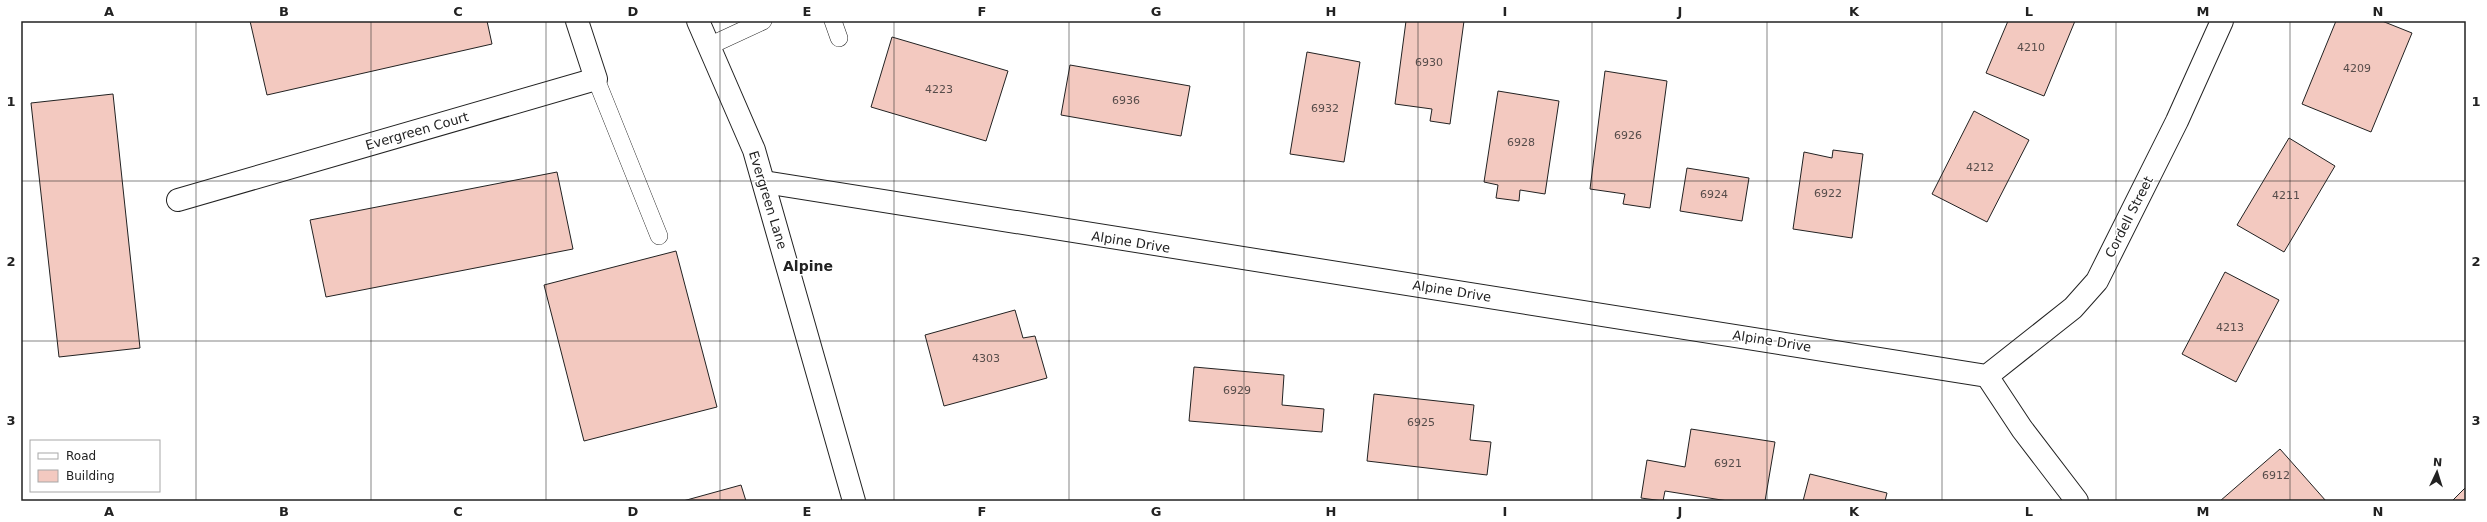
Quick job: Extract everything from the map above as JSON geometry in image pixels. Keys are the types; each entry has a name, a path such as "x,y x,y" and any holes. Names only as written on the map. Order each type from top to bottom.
{"street":[{"path":"576,21 596,79"},
{"name":"Evergreen Lane","path":"698,21 754,150 854,501"},
{"name":"Cordell Street","path":"1987,376 2073,308 2097,281 2177,121 2222,21"},
{"name":"Evergreen Court","path":"178,200 596,79"},
{"name":"Alpine Drive","path":"764,182 1063,232 1711,331 1987,376"},
{"path":"1987,376 2022,429 2077,501"}],"lane":[{"path":"709,46 763,21"},
{"path":"834,21 839,38"},
{"path":"596,79 659,236"}],"building":[{"path":"250,21 487,21 492,44 267,95"},
{"path":"1406,21 1464,21 1450,124 1430,121 1432,109 1395,104"},
{"path":"2008,21 2075,21 2044,96 1986,73"},
{"path":"2336,21 2382,21 2412,33 2371,132 2302,104"},
{"path":"892,37 1008,71 986,141 871,107"},
{"path":"1307,52 1360,62 1344,162 1290,154"},
{"path":"1070,65 1190,86 1181,136 1061,115"},
{"path":"1605,71 1667,81 1650,208 1623,204 1625,194 1590,189"},
{"path":"1498,91 1559,101 1545,194 1520,190 1519,201 1496,198 1498,185 1484,182"},
{"path":"113,94 140,348 59,357 31,103"},
{"path":"1974,111 2029,140 1987,222 1932,194"},
{"path":"2289,138 2335,166 2284,252 2237,225"},
{"path":"1833,150 1863,154 1852,238 1793,229 1804,152 1832,158"},
{"path":"1687,168 1749,178 1742,221 1680,211"},
{"path":"557,172 573,249 326,297 310,220"},
{"path":"676,251 717,407 584,441 544,285"},
{"path":"2225,272 2279,300 2236,382 2182,354"},
{"path":"1015,310 1023,338 1035,336 1047,378 944,406 925,335"},
{"path":"1194,367 1284,375 1282,405 1324,409 1322,432 1189,421"},
{"path":"1374,394 1474,405 1470,440 1491,442 1487,475 1367,461"},
{"path":"1691,429 1775,442 1765,501 1728,501 1665,491 1663,501 1641,498 1647,460 1685,467"},
{"path":"2280,449 2326,501 2220,501"},
{"path":"1810,474 1887,493 1885,501 1803,501"},
{"path":"741,485 746,501 683,501"},
{"path":"2466,487 2466,501 2452,501"}],"district":[{"name":"Alpine","path":"808,266"}]}
